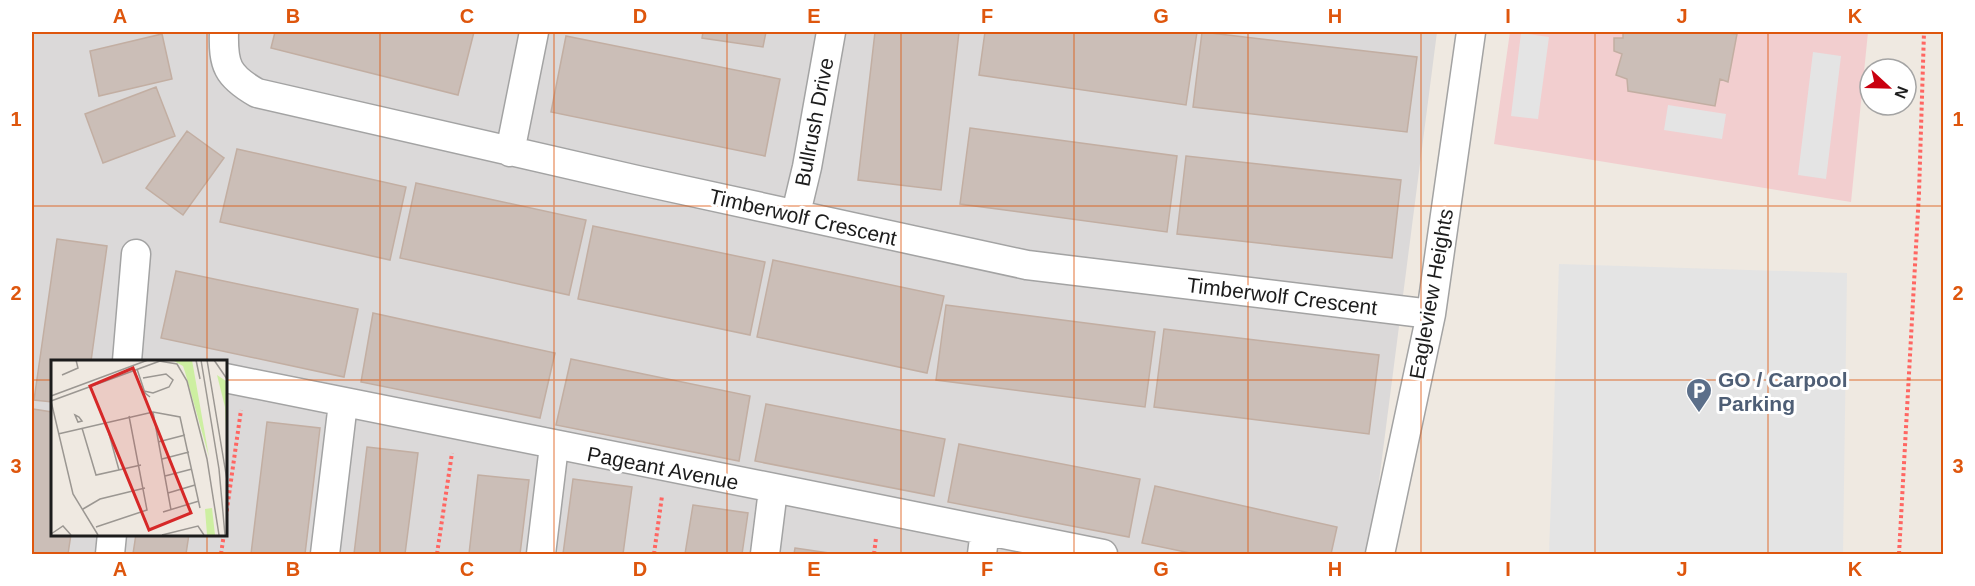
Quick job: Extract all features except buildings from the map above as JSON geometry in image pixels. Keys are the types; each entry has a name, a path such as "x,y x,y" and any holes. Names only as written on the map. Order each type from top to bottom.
{"street":[{"name":"Timberwolf Crescent","path":"224,32 223,56 237,81 258,93 510,152 795,213 930,246 1027,265 1431,314"},
{"path":"510,152 534,32"},
{"name":"Bullrush Drive","path":"795,213 807,167 831,32"},
{"name":"Eagleview Heights","path":"1380,555 1431,314 1471,32"},
{"path":"132,360 136,254"},
{"name":"Pageant Avenue","path":"235,380 773,490 983,543 1102,555"},
{"path":"325,555 343,403"},
{"path":"541,555 554,446"},
{"path":"765,555 773,490"},
{"path":"110,555 112,535"}],"path":[{"path":"1899,555 1919,193 1924,32"},
{"path":"226,509 235,380"},
{"path":"437,555 456,426"},
{"path":"654,555 666,468"},
{"path":"221,555 224,535"}],"shaded area":[{"path":"32,32 1437,32 1374,520 1372,554 32,554"},
{"path":"1510,32 1868,32 1866,57 1858,57 1860,117 1851,202 1494,144"},
{"path":"1521,33 1549,37 1538,119 1511,116"},
{"path":"1813,52 1841,56 1826,179 1798,175"},
{"path":"1668,105 1726,114 1722,139 1664,130"},
{"name":"GO / Carpool Parking","path":"1559,264 1847,273 1843,554 1549,554"}],"place":[{"name":"GO / Carpool Parking","path":"1699,414"}]}
